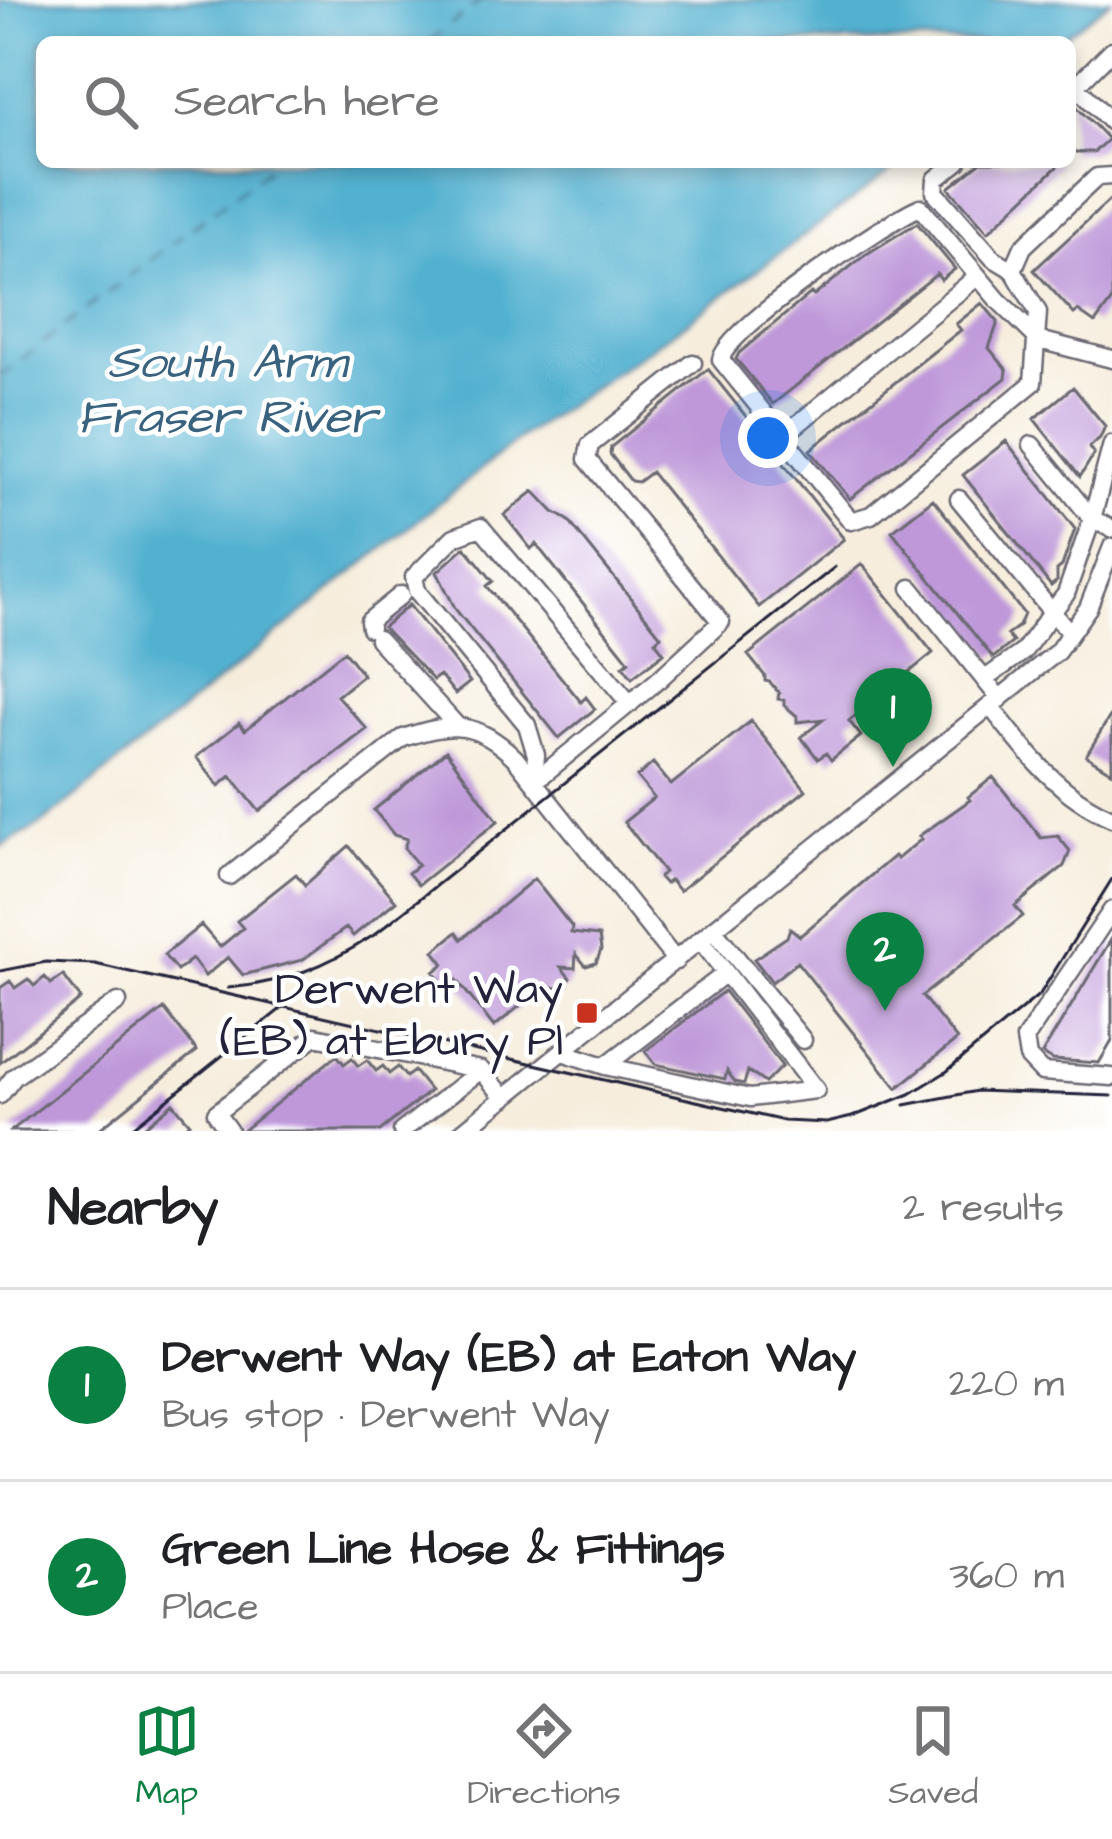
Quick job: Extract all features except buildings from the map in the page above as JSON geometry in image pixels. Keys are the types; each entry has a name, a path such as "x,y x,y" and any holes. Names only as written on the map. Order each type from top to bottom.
{"street":[{"path":"1112,50 1076,86 1112,123"},
{"path":"950,168 936,178 935,191 993,258 1013,270 1038,312 1039,340 1034,382 871,515 851,521 721,359 722,348 897,217 920,207 1039,340 1112,358"},
{"path":"1013,270 1023,247 1097,177 1112,176"},
{"path":"782,437 978,276"},
{"path":"534,782 721,622 587,459 590,445 693,363"},
{"path":"985,679 1023,652 1066,593 1112,444"},
{"path":"1032,445 1092,519 1112,529"},
{"path":"959,499 1070,633"},
{"path":"534,782 536,755 527,725 417,591 414,577 454,537 481,527 630,704"},
{"path":"463,1131 1057,652 1088,608 1112,547"},
{"path":"911,588 985,679 1035,764 1061,788 1112,818"},
{"path":"401,595 369,621 374,634 457,726"},
{"path":"229,876 403,738 436,726 467,726 494,738 534,782 676,961"},
{"path":"1112,910 1025,1039 1028,1057 1042,1072 1112,1077"},
{"path":"562,1052 604,1066 750,1098 816,1090 726,973 707,936"},
{"path":"707,936 803,1040"},
{"path":"604,1066 726,973"},
{"path":"0,1095 14,1077 118,1001"},
{"path":"229,1131 216,1114 315,1036 481,1070 505,1098"},
{"path":"402,1131 481,1070"}],"water":[{"name":"South Arm Fraser River","path":"0,0 1111,0 1065,36 36,36 36,168 895,168 685,324 521,437 42,824 0,847"}],"ferry route":[{"path":"437,36 482,0"},
{"path":"0,376 269,168"}],"railway":[{"path":"228,988 304,971 374,935 835,567"},
{"path":"0,971 46,962 95,964 784,1121 827,1123 910,1094 946,1072 1040,994 1112,879"},
{"path":"128,1131 292,1000"},
{"path":"905,1105 977,1091 1112,1096"}],"place":[{"name":"Derwent Way (EB) at Eaton Way","path":"893,767"},
{"name":"Green Line Hose & Fittings","path":"885,1011"},
{"name":"Derwent Way (EB) at Ebury Pl","path":"587,1013"}]}
